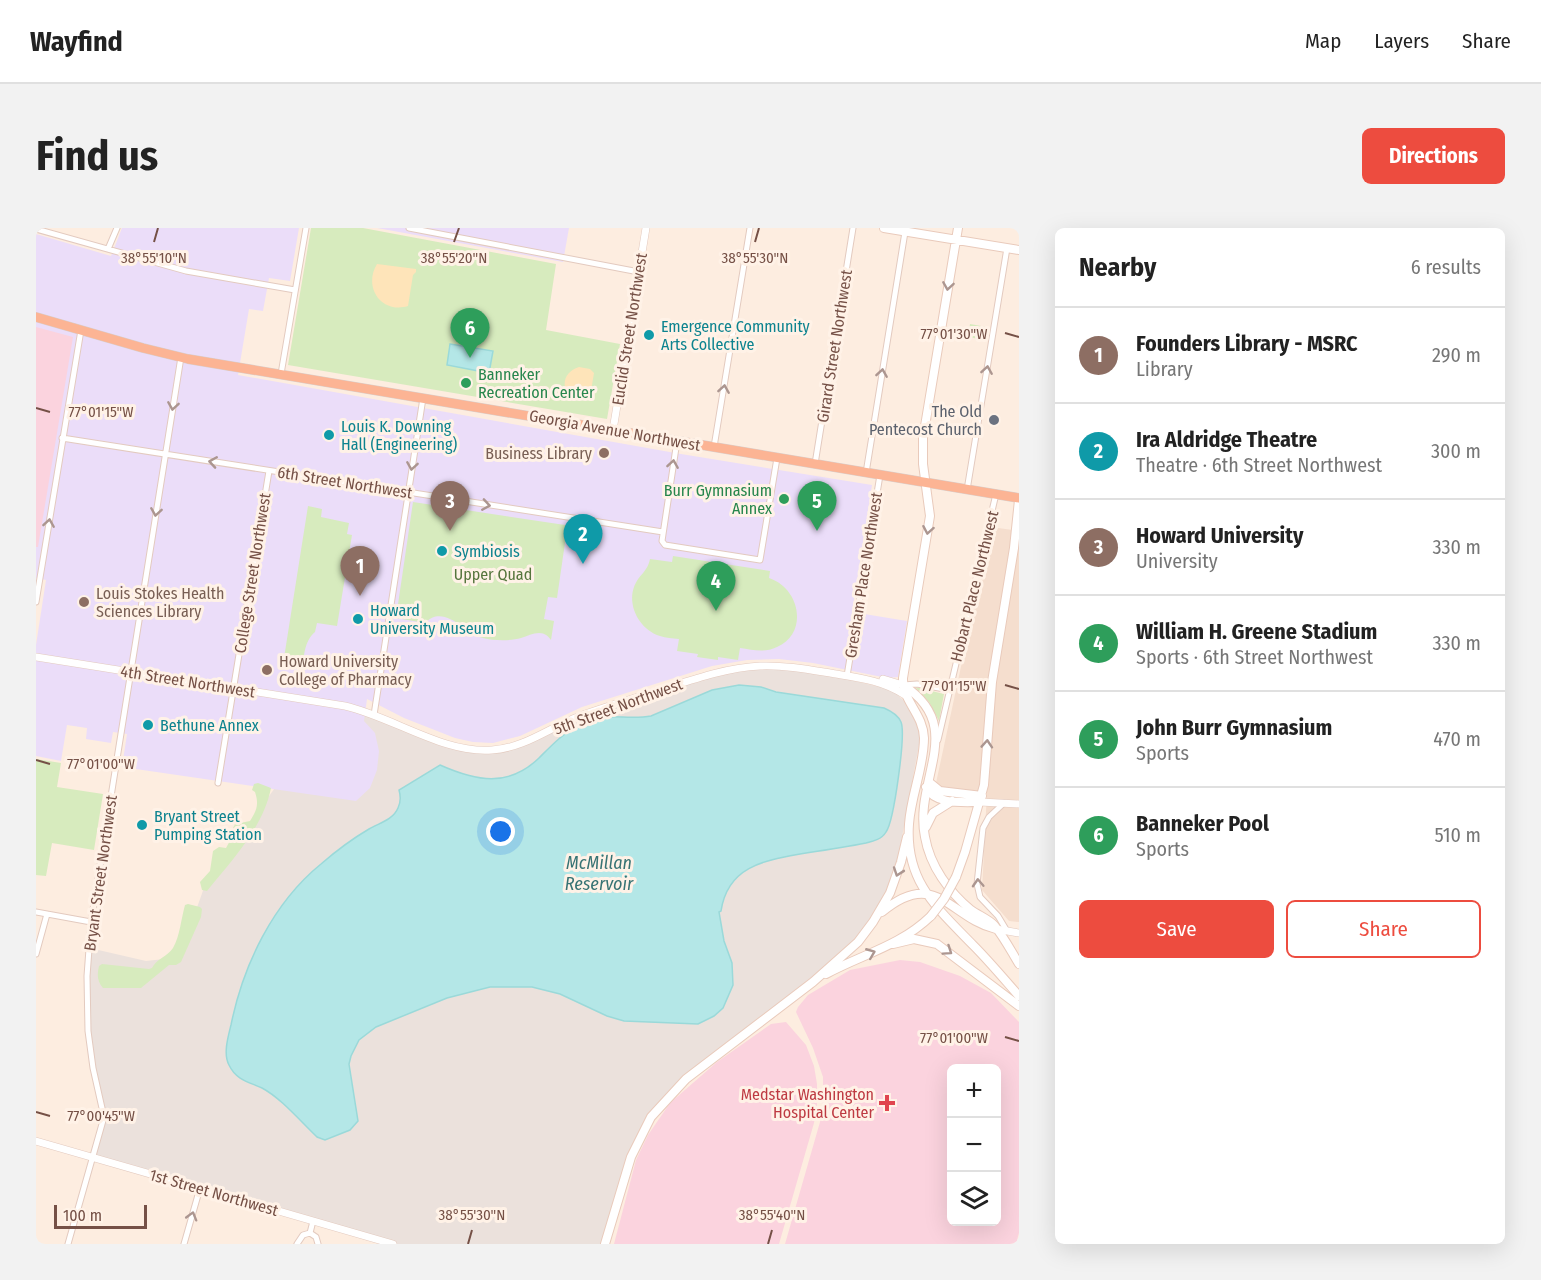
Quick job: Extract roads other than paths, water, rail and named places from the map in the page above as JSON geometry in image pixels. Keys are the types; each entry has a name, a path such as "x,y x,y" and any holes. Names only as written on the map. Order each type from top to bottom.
{"highway":[{"name":"Georgia Avenue Northwest","path":"36,317 181,357 1019,499"}],"main road":[{"path":"884,228 1019,250"},
{"path":"605,1244 631,1157 643,1131 661,1105 691,1075 813,982 851,948 878,916 900,868 924,741 921,721 903,685 930,516 923,464 923,438 958,228"},
{"path":"813,982 913,932 931,916 956,877 981,799 992,682 1014,548 1019,499"},
{"name":"Hobart Place Northwest","path":"903,685 920,698 929,711 935,728 935,747 924,810 924,833 933,863 947,885 965,905 992,923 1019,964"},
{"path":"907,697 921,707 930,724 931,746 925,780 935,798 981,799"},
{"path":"928,786 940,791 981,799"},
{"path":"924,833 932,815 953,800"},
{"path":"909,824 914,866 926,895 1019,996"},
{"path":"878,916 902,899 926,895 946,901 979,922 996,929"},
{"path":"893,944 914,939 933,942 1019,1006"}],"street":[{"path":"108,249 117,228"},
{"path":"281,374 306,228"},
{"path":"408,228 639,272"},
{"name":"Euclid Street Northwest","path":"613,430 646,228"},
{"path":"714,447 750,228"},
{"name":"Girard Street Northwest","path":"815,464 853,228"},
{"path":"36,229 186,271 295,290"},
{"name":"Gresham Place Northwest","path":"866,473 905,232"},
{"name":"Hobart Place Northwest","path":"967,490 1006,248"},
{"path":"36,602 81,330"},
{"name":"Bryant Street Northwest","path":"68,1244 105,1114 93,1068 88,1024 87,976 92,922 181,357"},
{"path":"374,715 423,398"},
{"name":"6th Street Northwest","path":"63,438 663,532"},
{"path":"677,441 662,541 665,545 681,549 758,560 761,557 777,458"},
{"name":"College Street Northwest","path":"218,783 269,471"},
{"name":"Gresham Place Northwest","path":"847,676 880,475"},
{"name":"Hobart Place Northwest","path":"935,747 996,494"},
{"path":"36,556 43,557"},
{"name":"4th Street Northwest","path":"36,657 339,705 374,715"},
{"name":"5th Street Northwest","path":"374,715 450,745 470,750 491,750 522,744 587,713 726,670 777,666 950,690"},
{"name":"5th Street Northwest","path":"869,679 888,685 907,697"},
{"path":"981,799 1019,804"},
{"path":"1004,803 989,817 983,828 976,884 980,897 998,916 1007,931"},
{"path":"36,912 92,922"},
{"path":"36,954 47,914"},
{"path":"996,929 1019,933"},
{"name":"1st Street Northwest","path":"36,1141 392,1244"},
{"path":"184,1244 200,1188"},
{"path":"310,1233 313,1221"},
{"path":"297,1244 303,1235 310,1233 316,1237 318,1244"}],"water":[{"path":"450,344 493,351 489,373 447,365"},
{"name":"McMillan Reservoir","path":"739,685 884,708 898,717 901,722 902,743 892,812 889,825 882,836 866,843 764,862 741,874 732,883 719,912 724,941 732,963 733,985 723,1008 714,1016 698,1024 624,1021 607,1016 560,994 532,987 490,987 447,998 376,1027 359,1040 349,1064 358,1121 350,1130 325,1140 317,1137 276,1098 239,1077 232,1070 227,1061 227,1040 243,980 262,937 288,897 321,864 356,837 393,816 400,804 399,790 440,765 479,778 504,778 527,768 562,736 595,719 651,716 712,690"}],"place":[{"name":"Emergence Community Arts Collective","path":"649,335"},
{"name":"Banneker Pool","path":"470,358"},
{"name":"Banneker Recreation Center","path":"466,383"},
{"name":"The Old Pentecost Church","path":"994,420"},
{"name":"Louis K. Downing Hall (Engineering)","path":"329,435"},
{"name":"Business Library","path":"604,453"},
{"name":"Burr Gymnasium Annex","path":"784,499"},
{"name":"Howard University","path":"450,531"},
{"name":"John Burr Gymnasium","path":"817,531"},
{"name":"Symbiosis","path":"442,551"},
{"name":"Ira Aldridge Theatre","path":"583,564"},
{"name":"Founders Library - MSRC","path":"360,596"},
{"name":"Louis Stokes Health Sciences Library","path":"84,602"},
{"name":"William H. Greene Stadium","path":"716,611"},
{"name":"Howard University Museum","path":"358,619"},
{"name":"Howard University College of Pharmacy","path":"267,670"},
{"name":"Bethune Annex","path":"148,725"},
{"name":"Bryant Street Pumping Station","path":"142,825"},
{"name":"Medstar Washington Hospital Center","path":"887,1103"}],"park label":[{"name":"Upper Quad","path":"493,574"}]}
